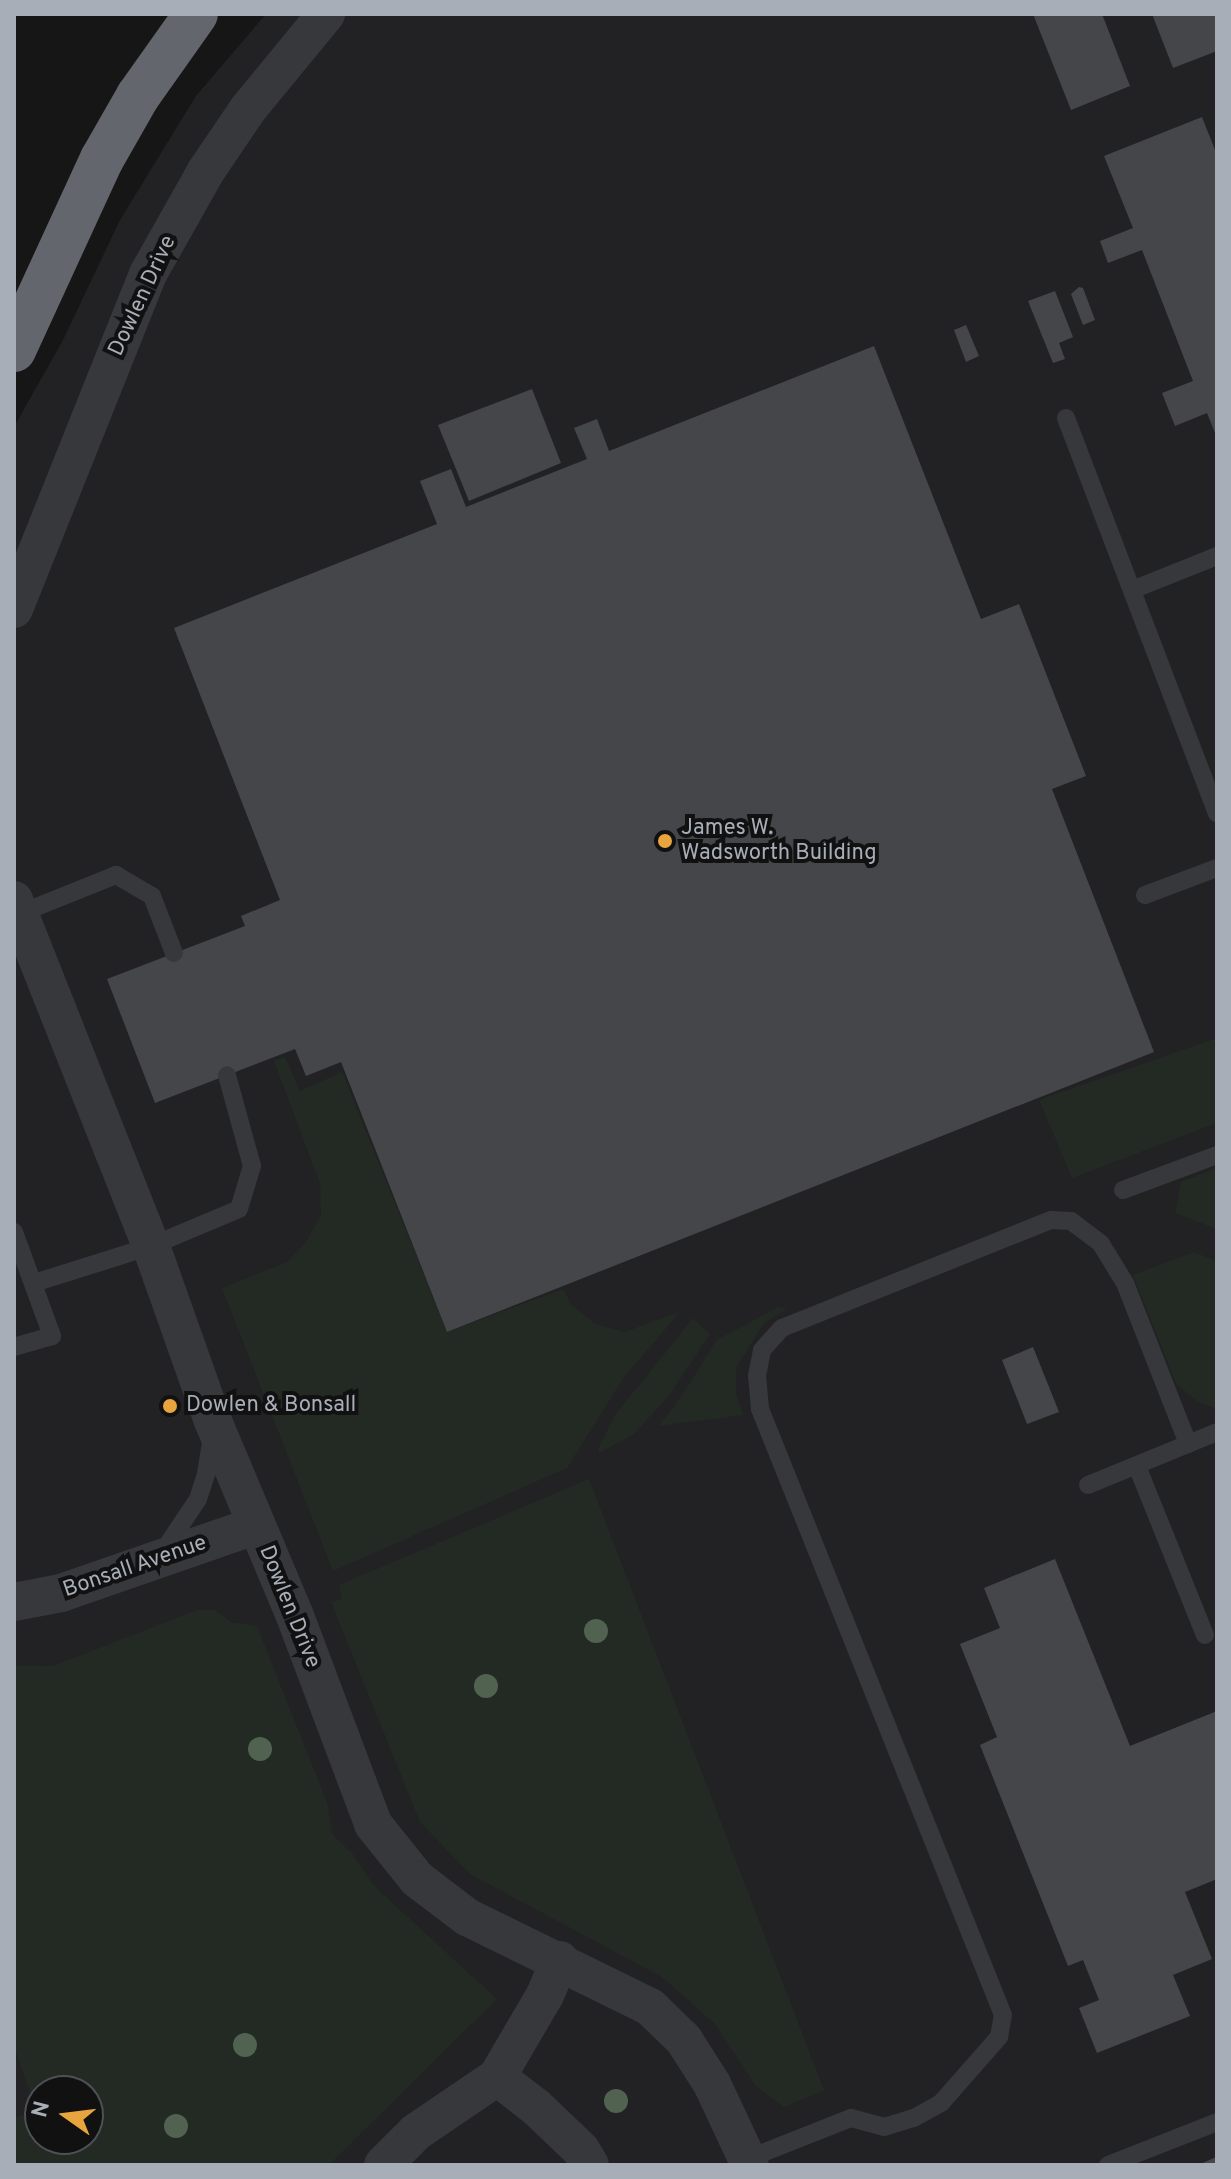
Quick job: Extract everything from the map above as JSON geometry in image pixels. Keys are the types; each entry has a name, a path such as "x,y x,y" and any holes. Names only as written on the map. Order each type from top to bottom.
{"highway":[{"path":"14,350 102,159 138,96 196,14"}],"street":[{"name":"Dowlen Drive","path":"14,609 148,274 206,171 239,121 326,14"},
{"name":"Dowlen Drive","path":"17,907 25,962 151,1246 213,1421 291,1607 373,1824 417,1879 467,1917 560,1960 650,2007 684,2040 712,2084 748,2162"},
{"name":"Bonsall Avenue","path":"14,1602 61,1593 255,1526"},
{"path":"383,2165 416,2132 497,2077 545,1995 560,1960"},
{"path":"497,2077 536,2107 581,2150 590,2165"}],"lane":[{"path":"1066,418 1217,813"},
{"path":"1132,590 1217,556"},
{"path":"1145,895 1217,868"},
{"path":"17,907 116,875 152,896 174,953"},
{"path":"34,1283 151,1246 239,1209 252,1166 227,1075"},
{"path":"1123,1190 1217,1155"},
{"path":"748,2162 851,2118 884,2127 914,2118 941,2103 999,2037 1003,2015 760,1409 757,1376 762,1350 782,1328 1051,1220 1071,1221 1101,1244 1125,1283 1188,1444"},
{"path":"14,1232 52,1336 14,1347"},
{"path":"155,1560 172,1542 198,1499 209,1461 213,1421"},
{"path":"1088,1485 1217,1432"},
{"path":"1137,1466 1205,1635"},
{"path":"1108,2165 1217,2122"}],"shaded area":[{"path":"266,14 1217,14 1217,2165 14,2165 14,427 63,340 120,220 196,96"},
{"path":"1217,1038 1217,1123 1072,1178 1039,1100"},
{"path":"285,1057 300,1091 342,1072 447,1332 563,1289 571,1304 595,1324 625,1332 681,1311 624,1377 567,1468 333,1571 222,1288 287,1262 306,1242 321,1215 320,1184 274,1061"},
{"path":"1217,1168 1217,1229 1175,1213 1181,1182"},
{"path":"1194,1252 1217,1261 1217,1409 1199,1402 1176,1384 1133,1275"},
{"path":"778,1307 787,1309 764,1323 736,1368 736,1393 743,1415 658,1426 675,1406 717,1340"},
{"path":"693,1318 710,1334 669,1396 634,1434 599,1453 598,1449 615,1415"},
{"path":"589,1479 824,2090 784,2107 756,2086 715,2024 662,1977 470,1874 420,1822 331,1602 342,1599 339,1585"},
{"path":"197,1610 215,1610 231,1622 257,1626 328,1805 332,1834 352,1853 375,1887 497,1999 329,2165 14,2165 14,2118 24,2114 24,2155 104,2155 104,2075 24,2075 14,2047 14,1665 53,1666"}],"building":[{"path":"1033,14 1102,14 1130,86 1071,110"},
{"path":"1152,14 1217,14 1217,51 1173,68"},
{"path":"1202,117 1217,155 1215,433 1207,413 1175,426 1162,393 1193,381 1142,250 1108,263 1100,241 1133,228 1104,156"},
{"path":"1079,287 1083,288 1095,320 1083,325 1071,294"},
{"path":"1055,291 1073,337 1059,343 1065,359 1053,363 1028,301"},
{"path":"966,325 979,356 966,362 954,330"},
{"name":"James W. Wadsworth Building","path":"874,346 981,619 1019,604 1086,776 1052,789 1154,1052 447,1332 341,1062 306,1076 295,1049 155,1103 107,979 245,926 241,916 280,900 174,628 437,524 420,481 451,469 466,507 587,459 574,428 597,419 609,451"},
{"path":"532,389 561,463 469,501 438,425"},
{"path":"1033,1347 1059,1412 1027,1424 1002,1360"},
{"path":"1055,1559 1130,1746 1217,1711 1217,1879 1185,1892 1212,1959 1173,1975 1190,2016 1097,2053 1079,2008 1099,2000 1083,1960 1068,1966 980,1745 997,1737 960,1644 1000,1628 984,1588"},
{"path":"1216,2157 1217,2165 1198,2165"}],"place":[{"name":"James W. Wadsworth Building","path":"665,841"},
{"name":"Dowlen & Bonsall","path":"170,1406"}]}
